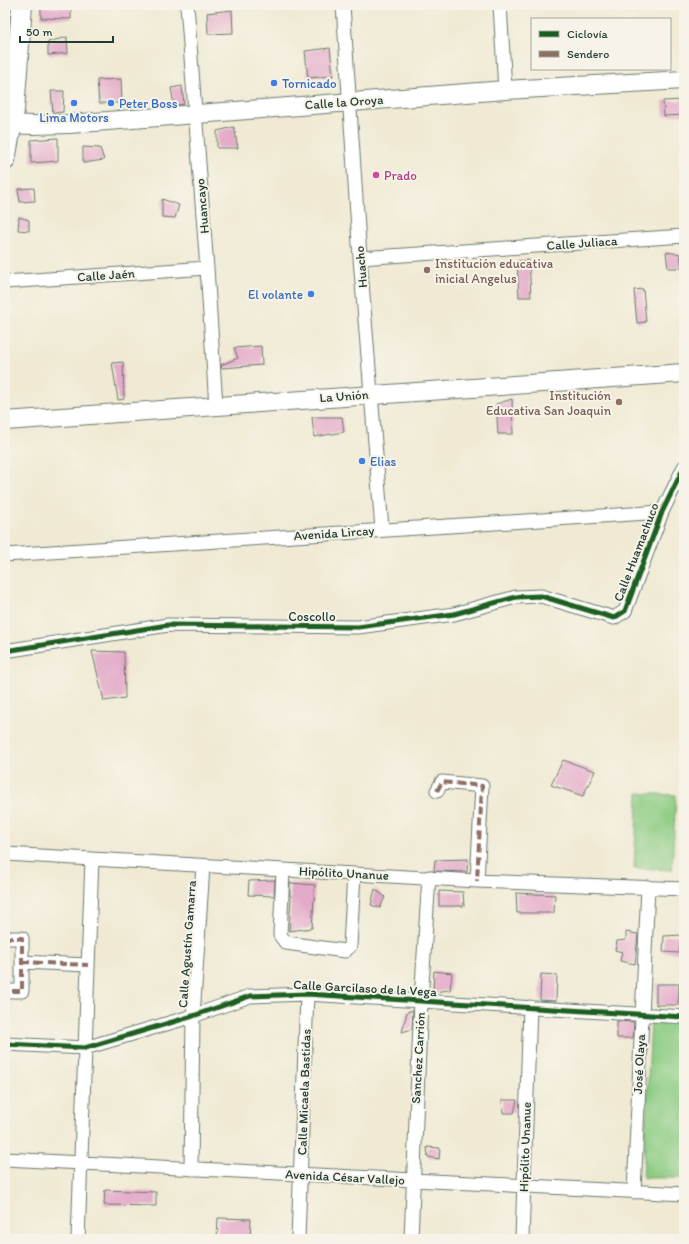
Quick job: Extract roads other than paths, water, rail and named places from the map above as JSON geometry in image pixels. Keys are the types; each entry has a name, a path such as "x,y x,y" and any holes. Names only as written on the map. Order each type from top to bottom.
{"main road":[{"path":"5,160 22,5"},
{"name":"Calle la Oroya","path":"9,124 68,124 505,90 684,80"},
{"name":"La Unión","path":"5,421 684,373"}],"street":[{"name":"Huancayo","path":"187,5 216,406"},
{"name":"Huacho","path":"343,5 360,258 382,529"},
{"path":"500,5 505,90"},
{"name":"Calle Juliaca","path":"360,258 684,236"},
{"name":"Calle Jaén","path":"5,282 207,268"},
{"name":"Calle Huamachuco","path":"614,618 625,611 662,512 684,467"},
{"name":"Avenida Lircay","path":"5,555 382,529 662,512"},
{"name":"Coscollo","path":"5,651 168,625 358,627 454,614 516,597 541,596 614,618"},
{"path":"436,791 442,782 482,786 478,881"},
{"name":"Hipólito Unanue","path":"5,854 203,866 429,877 478,881 684,889"},
{"path":"78,1239 92,859"},
{"name":"Calle Agustín Gamarra","path":"191,1169 193,1016 203,866"},
{"path":"283,870 280,935 286,942 345,951 350,946 354,874"},
{"name":"Sanchez Carrión","path":"411,1239 412,1180 429,877"},
{"name":"José Olaya","path":"634,1192 648,887"},
{"path":"5,938 22,938 22,991 5,990"},
{"path":"22,962 88,965"},
{"name":"Calle Garcilaso de la Vega","path":"5,1044 85,1048 193,1016 250,996 307,994 684,1016"},
{"name":"Calle Micaela Bastidas","path":"298,1239 307,994"},
{"name":"Hipólito Unanue","path":"522,1239 530,1007"},
{"name":"Avenida César Vallejo","path":"5,1159 684,1194"}],"place":[{"name":"Tornicado","path":"274,83"},
{"name":"Lima Motors","path":"74,103"},
{"name":"Peter Boss","path":"111,103"},
{"name":"Prado","path":"376,175"},
{"name":"Institución educativa inicial Angelus","path":"427,270"},
{"name":"El volante","path":"311,294"},
{"name":"Institución Educativa San Joaquin","path":"619,402"},
{"name":"Elias","path":"362,461"}]}
